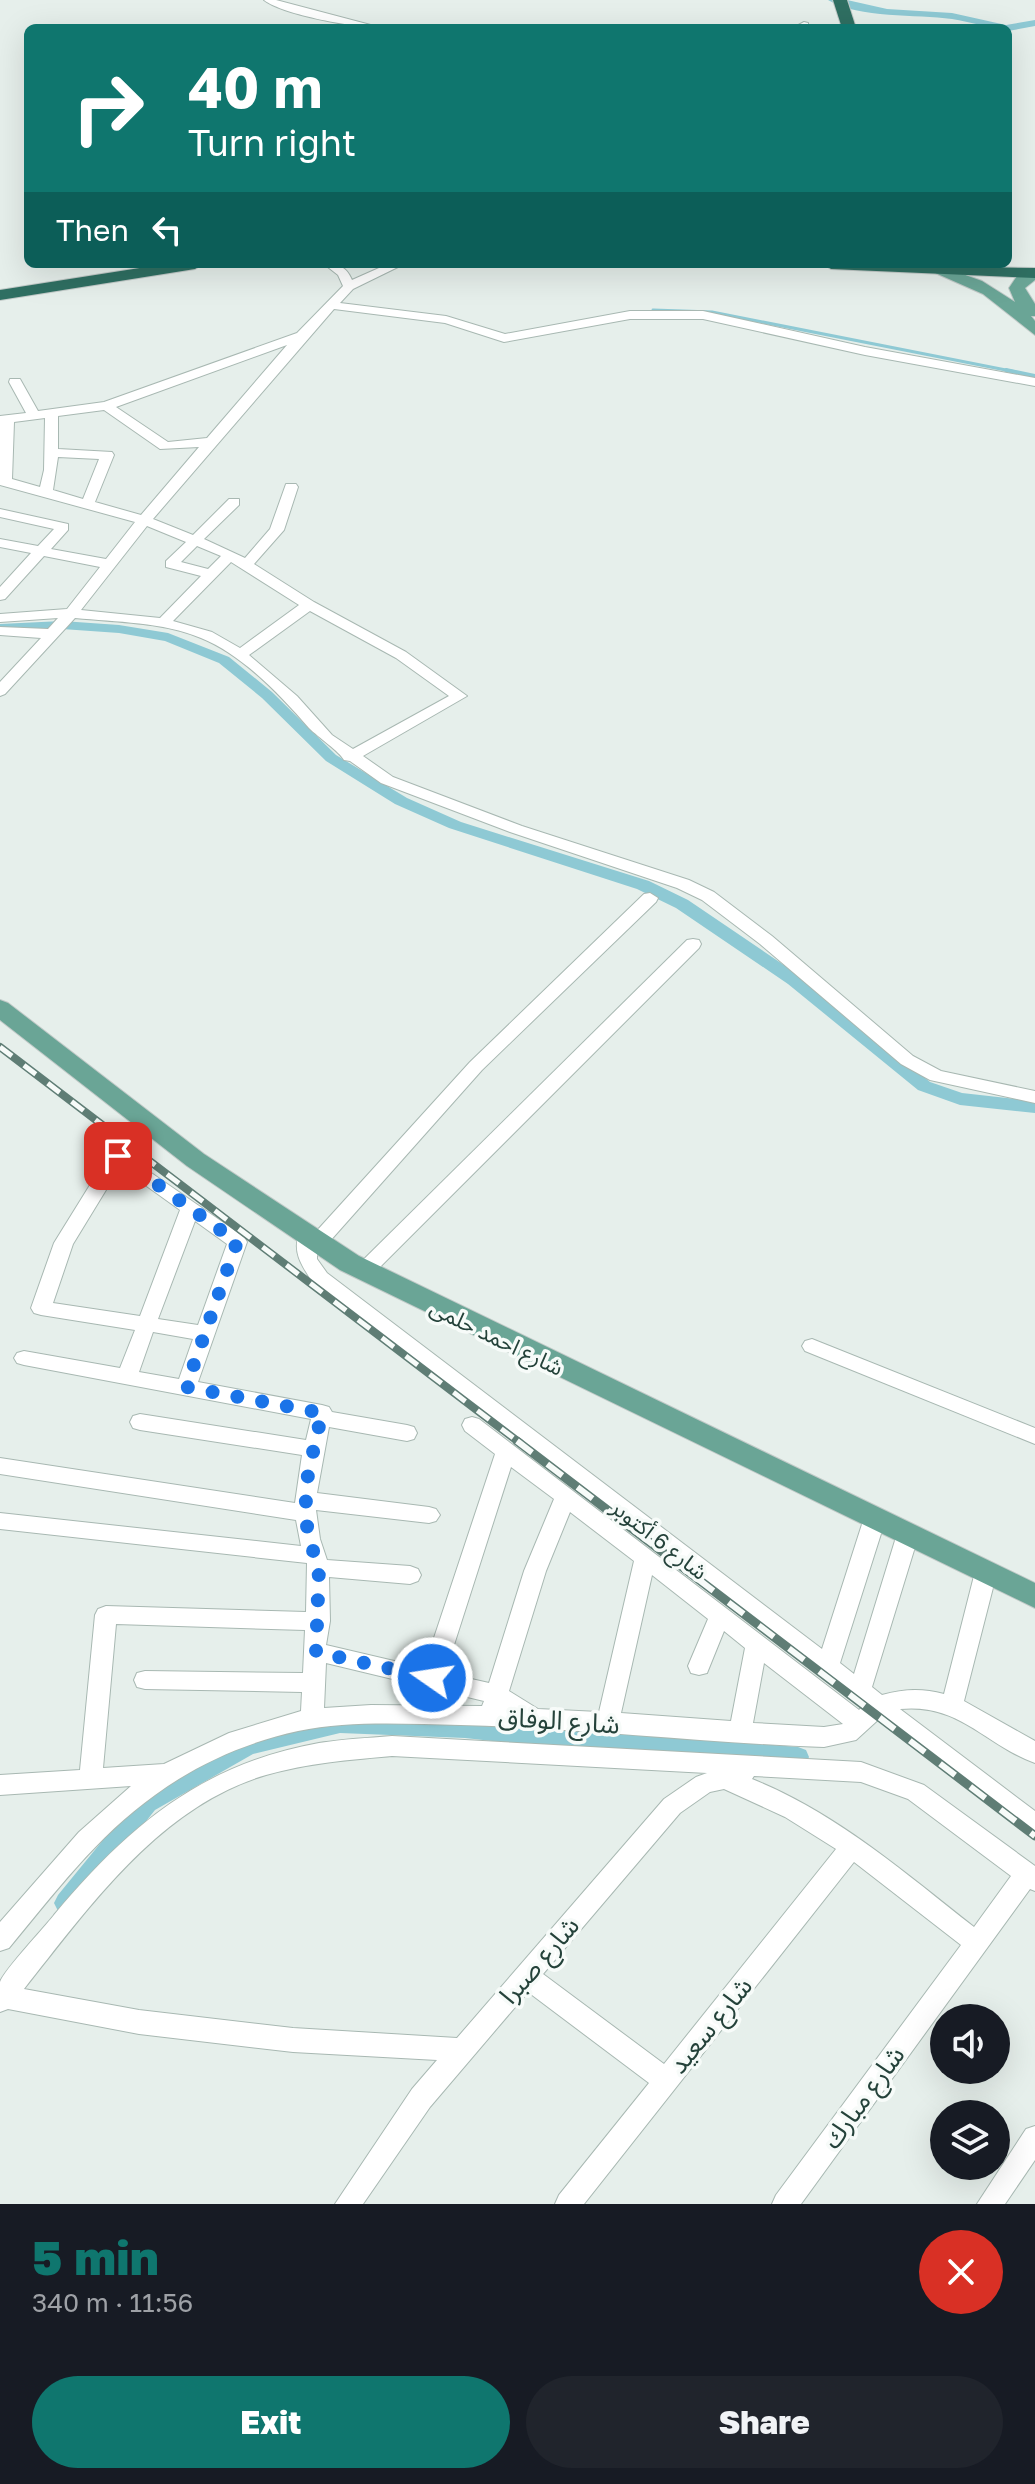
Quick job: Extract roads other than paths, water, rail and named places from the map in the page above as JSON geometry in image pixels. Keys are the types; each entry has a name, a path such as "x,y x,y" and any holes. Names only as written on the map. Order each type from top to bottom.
{"highway":[{"path":"832,0 837,24"},
{"path":"840,0 848,24"},
{"path":"6,289 103,268"},
{"path":"6,289 165,268"},
{"path":"932,268 1035,274"}],"main road":[{"path":"932,268 986,286 1011,304 1035,330"},
{"path":"1035,274 1023,279 1017,288 1021,299 1035,314"},
{"name":"شارع احمد حلمى","path":"0,1008 240,1193 311,1242 363,1272 1035,1596"}],"street":[{"path":"269,0 280,6 358,24"},
{"path":"329,24 335,19"},
{"path":"336,268 343,273 349,286"},
{"path":"0,691 70,615 144,520 301,336 349,286 389,268"},
{"path":"330,305 465,323 504,338 630,315 703,315 865,351 1035,382"},
{"path":"301,336 106,406 4,420 2,481 144,520 230,555 309,605 401,655 459,696 349,757"},
{"path":"15,382 35,417"},
{"path":"106,406 165,446 211,442"},
{"path":"45,494 52,453 52,415"},
{"path":"52,453 107,455 87,505"},
{"path":"246,565 277,530 291,487"},
{"path":"209,574 171,564 234,502"},
{"path":"0,513 63,527 0,596"},
{"path":"0,543 109,564"},
{"path":"163,623 230,555"},
{"path":"0,570 19,574"},
{"path":"240,655 309,605"},
{"path":"0,618 70,615 163,623 207,635 240,655 292,699 349,757 387,780 683,884 728,909 907,1060 936,1076 1035,1097"},
{"path":"0,631 54,632"},
{"path":"311,1242 476,1066 650,898"},
{"path":"363,1272 693,944"},
{"path":"186,1387 205,1333 237,1242 118,1156 64,1243 41,1308 205,1333"},
{"path":"127,1376 190,1209"},
{"name":"شارع 6 أكتوبر","path":"311,1242 308,1260 320,1278 1035,1825"},
{"path":"812,1346 1035,1436"},
{"path":"24,1358 322,1413 305,1506 309,1539 318,1562 319,1621 312,1719"},
{"path":"321,1418 407,1433"},
{"path":"140,1422 314,1449"},
{"name":"شارع 6 أكتوبر","path":"472,1425 859,1723"},
{"path":"432,1678 506,1451"},
{"path":"0,1466 305,1506 429,1515"},
{"path":"316,1652 432,1678 493,1705 535,1571 565,1497"},
{"path":"827,1668 875,1518"},
{"path":"0,1521 410,1575"},
{"path":"859,1723 868,1700 908,1534"},
{"path":"607,1724 645,1558"},
{"path":"952,1706 986,1572"},
{"path":"91,1778 106,1615 319,1621"},
{"path":"699,1666 720,1615"},
{"path":"740,1732 757,1644"},
{"path":"145,1680 315,1683"},
{"path":"868,1700 903,1699 952,1706 1034,1751"},
{"name":"شارع الوفاق","path":"0,1940 120,1807 170,1773 244,1737 312,1719 493,1705 535,1719 799,1736 840,1736 859,1723"},
{"path":"799,1736 802,1769"},
{"name":"شارع الوفاق","path":"2,1999 134,1840 198,1794 255,1767 315,1752 392,1746 861,1772 916,1792 1031,1877"},
{"name":"شارع صبرا","path":"348,2204 421,2098 672,1806 688,1793 721,1778 770,1769"},
{"path":"0,1785 170,1773"},
{"path":"721,1778 781,1802 852,1847 975,1942"},
{"name":"شارع سعيد","path":"568,2204 852,1847"},
{"name":"شارع مبارك","path":"785,2204 975,1942 1031,1877"},
{"path":"526,1976 666,2081"},
{"path":"2,1999 139,2022 293,2040 462,2050"},
{"path":"990,2204 1035,2138"}],"waterway":[{"path":"833,0 887,12 952,16 987,24"},
{"path":"1012,27 1035,23"},
{"path":"653,310 712,312 1009,371"},
{"path":"1009,371 1016,372"},
{"path":"1009,371 1035,376"},
{"path":"0,628 62,625 119,629 168,637 224,660 267,695 331,758 401,801 455,825 643,885 682,904 794,980 924,1086 960,1099 1035,1107"},
{"path":"66,1903 147,1803 248,1746 340,1723 465,1728 600,1743 798,1757"}],"railway":[{"path":"0,1047 520,1443"},
{"path":"517,1441 1035,1836"}]}
